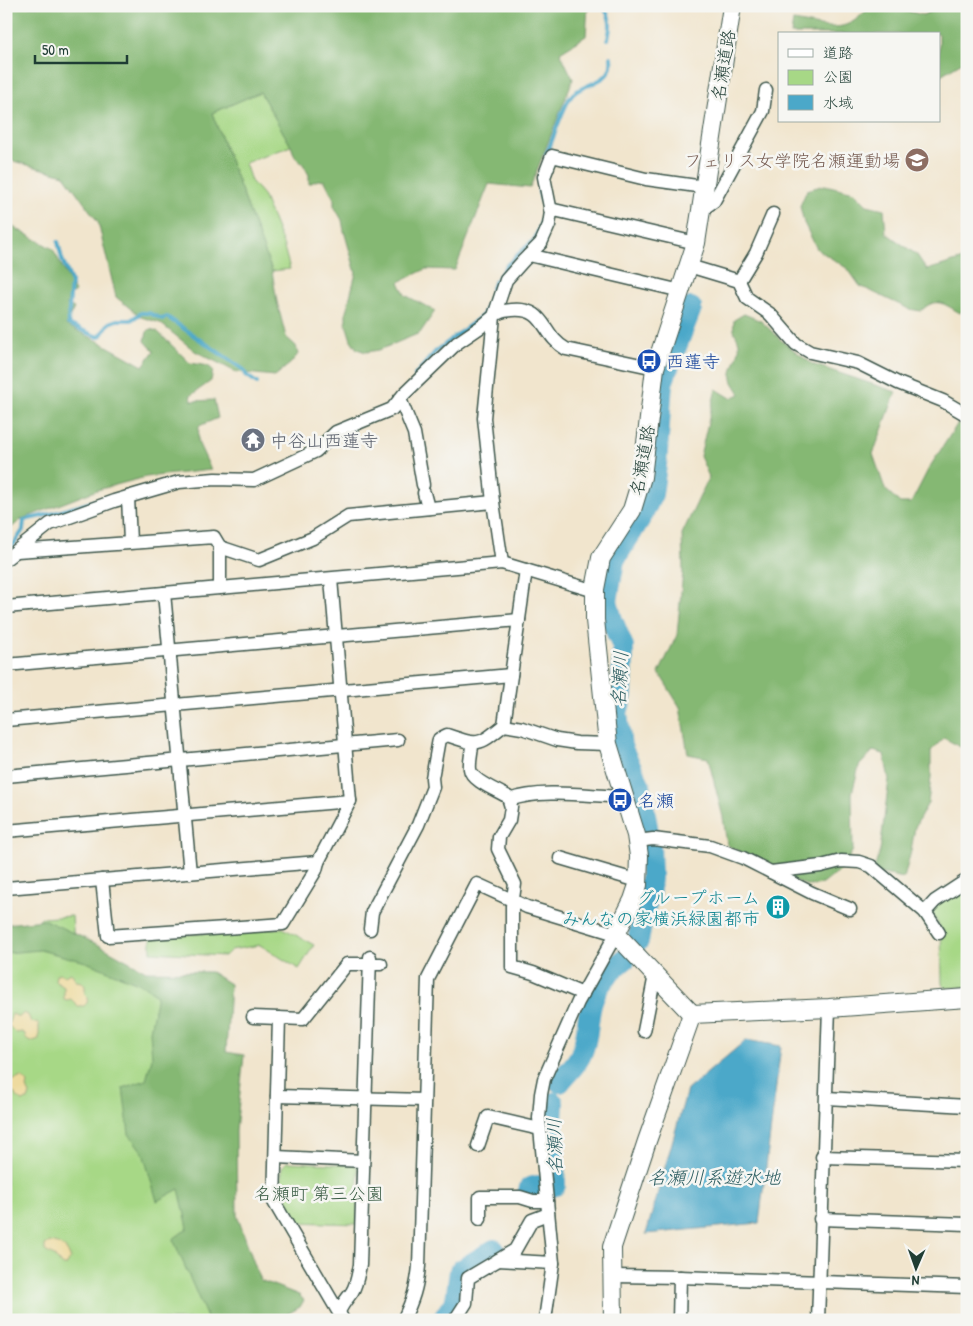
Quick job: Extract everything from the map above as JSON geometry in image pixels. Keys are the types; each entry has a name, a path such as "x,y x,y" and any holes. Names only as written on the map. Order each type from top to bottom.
{"street":[{"name":"名瀬道路","path":"616,934 633,900 638,881 639,856 645,840 624,797 608,744 596,629 595,591 601,558 632,510 642,477 655,368 696,243 732,6"},
{"path":"701,210 714,201 762,111 766,90"},
{"path":"502,563 484,418 494,316 506,280 541,243 549,226 550,209 544,177 552,156 646,179 704,188"},
{"path":"550,209 696,243"},
{"path":"739,281 756,253 773,214"},
{"path":"529,255 681,292"},
{"path":"689,266 739,281 747,298 770,314 796,344 810,352 858,363 898,383 943,401 967,415"},
{"path":"6,559 50,524 128,497 179,482 215,479 254,480 316,451 336,432 392,409 457,343 500,312 528,311 538,316 557,344 566,348 655,368"},
{"path":"400,399 414,433 428,508"},
{"path":"128,497 130,542"},
{"path":"220,548 259,560 313,538 348,516 493,502"},
{"path":"16,551 214,537 220,548 220,588"},
{"path":"6,607 502,563 595,591"},
{"path":"370,929 372,912 418,825 433,787 432,778 436,739 447,735 472,744 484,741 504,725 526,570"},
{"path":"102,880 108,936 283,924 316,870 318,862 350,800 331,578"},
{"path":"164,593 190,873"},
{"path":"6,664 519,620"},
{"path":"6,720 511,675"},
{"path":"504,725 522,728 557,740 576,743 608,744"},
{"path":"6,776 398,740"},
{"path":"472,744 470,770 472,775 493,790 499,791 508,797 511,806 510,820 499,837 498,849 515,884 512,906 512,967 533,973 583,994"},
{"path":"509,800 521,796 539,794 624,797"},
{"path":"6,831 350,800"},
{"path":"645,840 710,846 743,858 812,893 850,909"},
{"path":"560,858 638,881"},
{"path":"6,888 318,862"},
{"path":"770,872 841,862 859,862 871,866 925,912 939,933"},
{"path":"925,912 936,901 967,880"},
{"path":"403,1320 417,1286 419,1266 427,974 477,884 527,907 616,934 692,1014 829,1008 967,998"},
{"path":"546,1320 553,1263 539,1106 544,1079 583,994 616,934"},
{"path":"254,1017 303,1019 347,964 374,962 358,1278 352,1291 342,1303 341,1316"},
{"path":"644,1031 655,975"},
{"path":"818,1320 822,1157 827,1098 829,1008"},
{"path":"613,1320 612,1246 692,1014"},
{"path":"279,1018 274,1202 341,1316"},
{"path":"277,1096 424,1100"},
{"path":"827,1098 967,1106"},
{"path":"478,1146 488,1117 540,1129"},
{"path":"276,1156 363,1161"},
{"path":"822,1157 967,1162"},
{"path":"480,1219 480,1197 520,1197 548,1208"},
{"path":"455,1320 466,1302 468,1278 515,1250 532,1220 548,1208"},
{"path":"820,1219 967,1224"},
{"path":"498,1260 553,1263"},
{"path":"613,1276 967,1287"},
{"path":"678,1320 680,1277"}],"green space":[{"path":"6,6 588,6 586,36 560,52 573,79 530,188 489,184 455,270 426,269 399,282 405,295 435,311 420,333 379,350 366,352 357,349 351,340 346,324 346,312 356,273 342,220 334,206 334,199 325,181 318,180 309,184 309,175 303,164 295,157 291,146 260,92 212,113 272,271 277,302 286,337 296,346 298,354 291,363 275,376 236,372 195,351 160,323 141,317 116,297 98,222 64,175 6,159"},
{"path":"887,6 923,15 942,6 966,6 967,59 940,75 940,32 791,32 793,21 824,27 847,25 873,7"},
{"path":"260,92 291,146 245,163 251,181 263,195 283,244 290,269 272,271 212,113"},
{"path":"825,185 854,192 867,205 884,209 886,233 917,255 927,270 960,260 967,254 967,308 960,313 945,304 936,303 926,306 921,311 909,309 860,286 848,269 817,249 804,223 800,206 807,190"},
{"path":"6,223 53,249 75,292 69,296 67,305 74,308 66,325 143,366 154,351 145,341 147,332 150,329 157,331 190,363 208,366 213,370 211,381 190,396 192,401 214,400 218,418 199,426 198,442 211,470 146,477 97,490 22,519 6,532"},
{"path":"744,314 761,321 782,341 812,364 896,392 873,454 885,489 900,503 911,503 929,468 958,423 967,429 967,760 966,750 944,738 931,751 928,803 915,827 904,878 873,872 880,851 889,779 884,754 873,751 859,766 852,793 853,850 843,868 823,884 808,886 727,845 723,817 708,758 688,754 680,707 659,673 677,635 683,571 682,534 709,477 700,456 716,389 731,398 740,394 732,379 739,348 734,331 734,320"},
{"path":"967,883 967,987 946,988 942,984 941,929 932,913 933,907"},
{"path":"72,916 74,942 148,978 216,981 242,1320 6,1320 6,926 37,925 41,918"},
{"path":"45,920 99,945 146,971 211,972 230,984 226,1052 244,1055 236,1130 237,1215 260,1280 299,1295 304,1300 300,1307 277,1320 208,1320 173,1239 188,1228 179,1189 157,1201 143,1153 129,1134 123,1088 146,1080 152,1058 150,1031 157,995 143,985 86,962 40,950 6,953 6,924"},
{"path":"283,928 314,945 299,969 260,945 231,950 225,956 151,952 151,937"},
{"name":"名瀬町 第三公園","path":"287,1162 355,1165 358,1169 357,1224 295,1222 284,1201 282,1190 282,1167"}],"sand":[{"path":"59,973 65,976 70,973 76,981 82,982 85,986 85,994 88,997 87,1003 84,1006 78,1006 71,999 64,999 64,987 55,981 56,975"},
{"path":"24,1013 28,1015 31,1022 39,1024 39,1039 30,1042 26,1039 25,1034 22,1032 16,1033 8,1025 12,1014 19,1017"},
{"path":"6,1076 11,1076 13,1080 22,1077 28,1083 27,1088 30,1094 28,1100 21,1101 14,1093 6,1094"},
{"path":"50,1242 60,1245 68,1252 70,1259 66,1266 62,1266 54,1256 45,1251 45,1245"}],"water":[{"name":"名瀬川系遊水地","path":"746,1040 781,1046 759,1223 646,1234 687,1090"}],"waterway":[{"path":"602,6 608,14 610,22 608,39"},
{"path":"546,155 569,99 579,90 605,77 611,66 611,57"},
{"path":"415,375 435,352 483,315 493,285 507,265 535,239 544,210 539,191 540,176"},
{"path":"58,242 62,259 71,281 68,324 98,337 109,323 117,320 131,320 141,313 149,313 162,319 167,317 244,370 246,375 257,383"},
{"name":"名瀬川","path":"638,941 644,909 649,896 651,878 650,844 640,786 621,747 617,713 622,694 623,647 612,620 607,601 614,560 641,517 652,494 662,383 691,308"},
{"path":"12,547 23,530 24,520 102,499"},
{"name":"名瀬川","path":"560,1082 577,1062 583,1048 590,1009 595,994 613,969 625,959"},
{"name":"名瀬川","path":"552,1186 555,1185 553,1103"},
{"name":"名瀬川","path":"528,1194 530,1188 538,1186"},
{"name":"名瀬川","path":"443,1320 456,1300 460,1271 494,1250"}],"place":[{"name":"フェリス女学院名瀬運動場","path":"917,160"},
{"name":"西蓮寺","path":"649,361"},
{"name":"中谷山西蓮寺","path":"253,440"},
{"name":"名瀬","path":"620,800"},
{"name":"グループホーム みんなの家横浜緑園都市","path":"778,907"}]}
